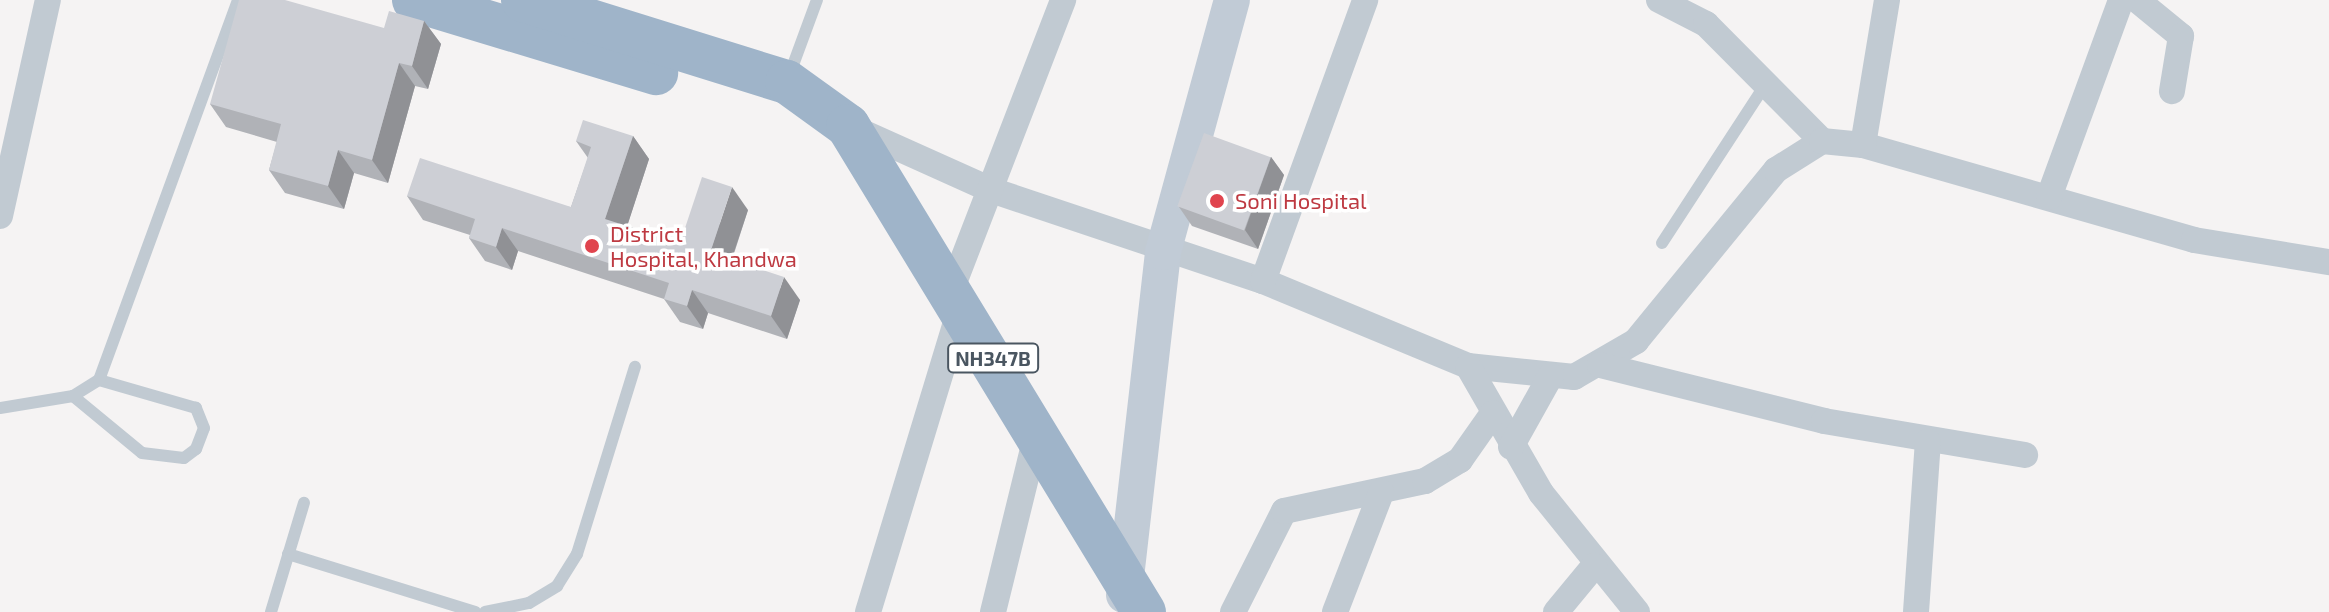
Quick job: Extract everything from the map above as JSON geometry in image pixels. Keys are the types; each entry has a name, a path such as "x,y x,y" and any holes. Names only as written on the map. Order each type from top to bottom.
{"highway":[{"path":"414,0 799,116 840,120"},
{"name":"NH347B","path":"523,0 787,82 840,120 957,297 1037,431 1130,602"}],"main road":[{"path":"1130,602 1163,252 1232,0"}],"street":[{"path":"2,201 48,0"},
{"path":"868,612 957,297 991,190 1063,0"},
{"path":"1263,281 1365,0"},
{"path":"1659,0 1706,24 1822,141"},
{"path":"1863,145 1887,0"},
{"path":"2049,197 2121,0"},
{"path":"2137,0 2181,36 2172,91"},
{"path":"840,120 991,190 1163,252 1263,281 1468,366 1551,375 1574,377 1600,365 1636,341 1776,170 1822,141 1863,145 2194,240 2329,262"},
{"path":"1600,365 1928,441 2025,455"},
{"path":"1468,366 1511,447 1594,566 1637,612"},
{"path":"1511,447 1551,375"},
{"path":"1233,612 1284,511 1381,493 1425,481 1460,460 1493,413"},
{"path":"993,612 1037,431"},
{"path":"1916,612 1928,441"},
{"path":"1335,612 1381,493"},
{"path":"1556,612 1594,566"}],"lane":[{"path":"0,408 73,396 99,380 238,0"},
{"path":"787,82 817,0"},
{"path":"1662,243 1765,85"},
{"path":"485,612 529,603 557,586 577,554 635,367"},
{"path":"73,396 142,453 184,458 196,449 204,428 196,408 99,380"},
{"path":"271,612 304,503"},
{"path":"288,554 475,612"}],"building":[{"path":"239,0 285,0 384,28 389,11 424,21 412,66 399,63 372,160 338,150 328,186 269,170 281,124 210,104"},
{"path":"583,120 633,136 605,219 680,243 702,177 732,187 710,253 784,277 771,316 692,290 687,306 664,299 669,283 502,228 496,247 469,238 475,219 407,196 420,158 571,207 591,147 576,141"},
{"path":"1204,133 1271,157 1244,231 1177,206"}],"place":[{"name":"Soni Hospital","path":"1217,201"},
{"name":"District Hospital, Khandwa","path":"592,246"}]}
